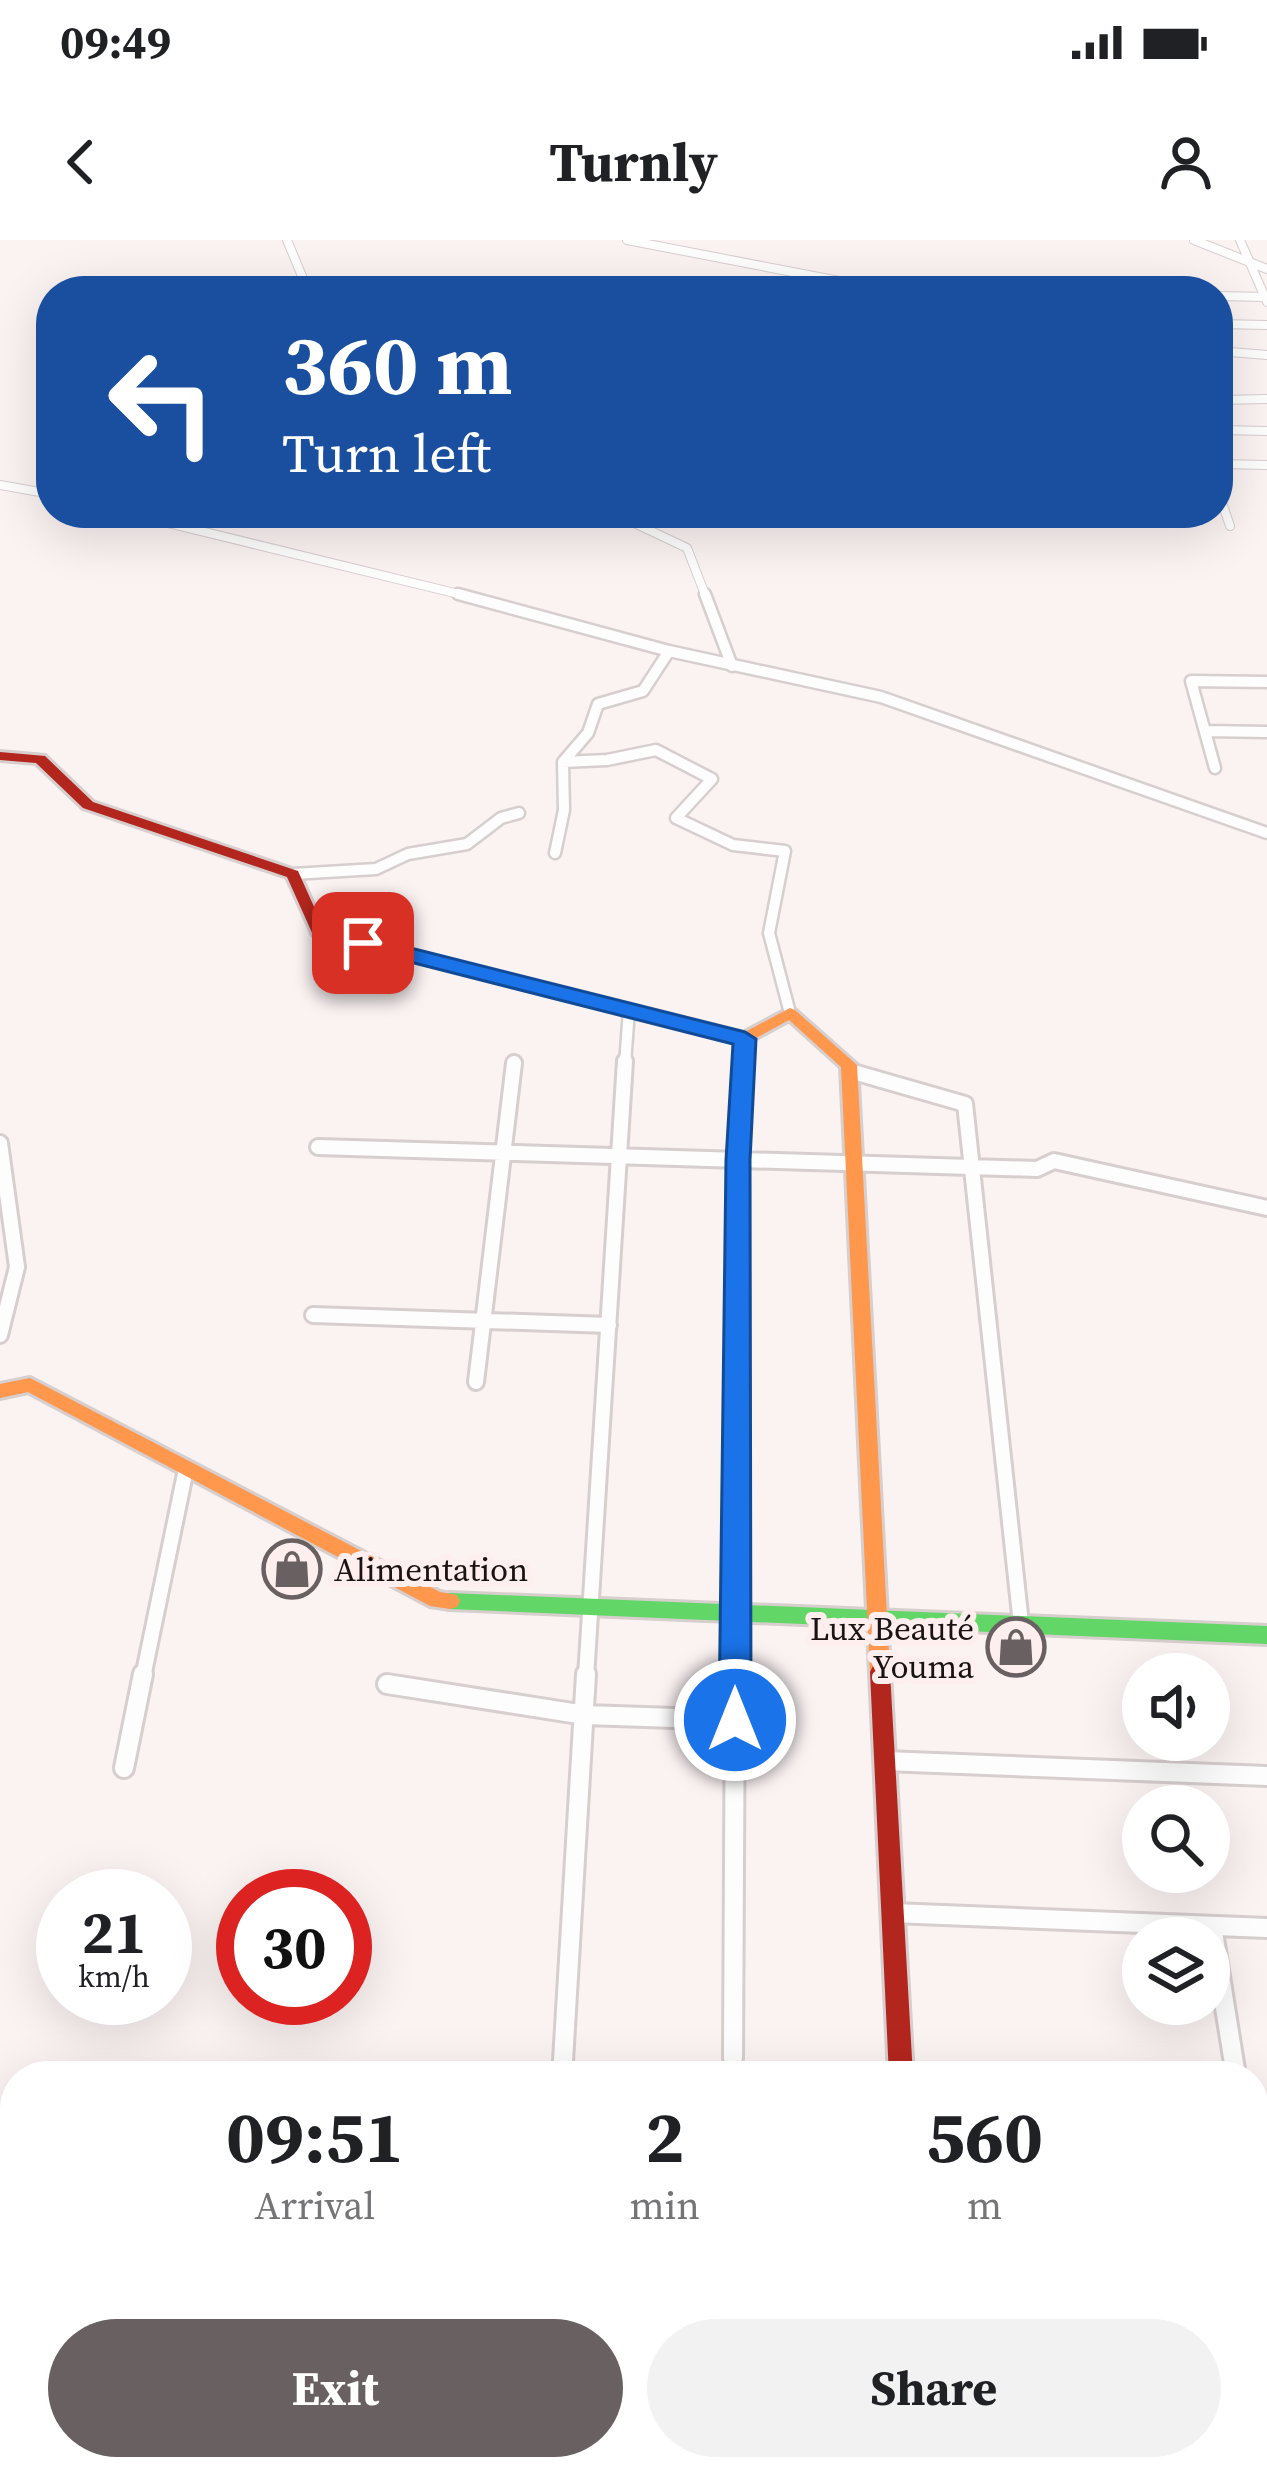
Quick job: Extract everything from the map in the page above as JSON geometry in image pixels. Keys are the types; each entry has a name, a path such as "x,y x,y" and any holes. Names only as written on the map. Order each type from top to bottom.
{"street":[{"path":"287,240 302,276"},
{"path":"627,240 813,276"},
{"path":"1194,240 1251,266 1267,267"},
{"path":"1233,297 1266,300 1240,240"},
{"path":"1233,324 1267,325"},
{"path":"1233,353 1267,355"},
{"path":"1233,400 1267,399"},
{"path":"1233,430 1267,431"},
{"path":"1233,464 1267,465"},
{"path":"0,485 36,491"},
{"path":"188,528 576,623 670,651 881,697 1267,833"},
{"path":"645,528 687,548 732,666"},
{"path":"555,853 564,811 563,762 588,733 598,704 644,691 670,651"},
{"path":"1215,768 1191,681 1267,682"},
{"path":"1205,731 1267,732"},
{"path":"563,762 607,760 656,750 712,779 676,818 733,845 785,851 770,933 790,1012 849,1065 900,2061"},
{"path":"0,756 40,760 88,806 293,874 376,869 407,854 467,844 500,818 519,813"},
{"path":"293,874 318,932 745,1039 790,1012"},
{"path":"563,2061 585,1715 586,1606 629,1010"},
{"path":"733,2058 738,1160 745,1039"},
{"path":"476,1382 514,1063"},
{"path":"850,1071 965,1104 1021,1624"},
{"path":"0,1143 17,1267 4,1291 0,1335"},
{"path":"318,1148 1037,1169 1054,1161 1267,1208"},
{"path":"314,1315 609,1324"},
{"path":"0,1391 30,1385 437,1600 1267,1635"},
{"path":"124,1768 186,1469"},
{"path":"387,1684 585,1715 735,1720"},
{"path":"885,1761 1267,1775"},
{"path":"892,1913 1122,1922"},
{"path":"1230,1927 1267,1928"},
{"path":"1228,2025 1234,2061"}],"traffic: fast":[{"path":"450,1601 1267,1635"}],"traffic: slow":[{"path":"687,1024 745,1039 790,1013 849,1065 880,1672"},
{"path":"0,1391 30,1385 437,1600 450,1601"}],"traffic: jam":[{"path":"0,756 40,759 88,805 293,874 318,932 687,1024"},
{"path":"880,1672 900,2061"}],"place":[{"name":"Alimentation","path":"292,1569"},
{"name":"Lux Beauté Youma","path":"1016,1647"}],"route":[{"path":"363,943 745,1039 738,1160 735,1720"}]}
